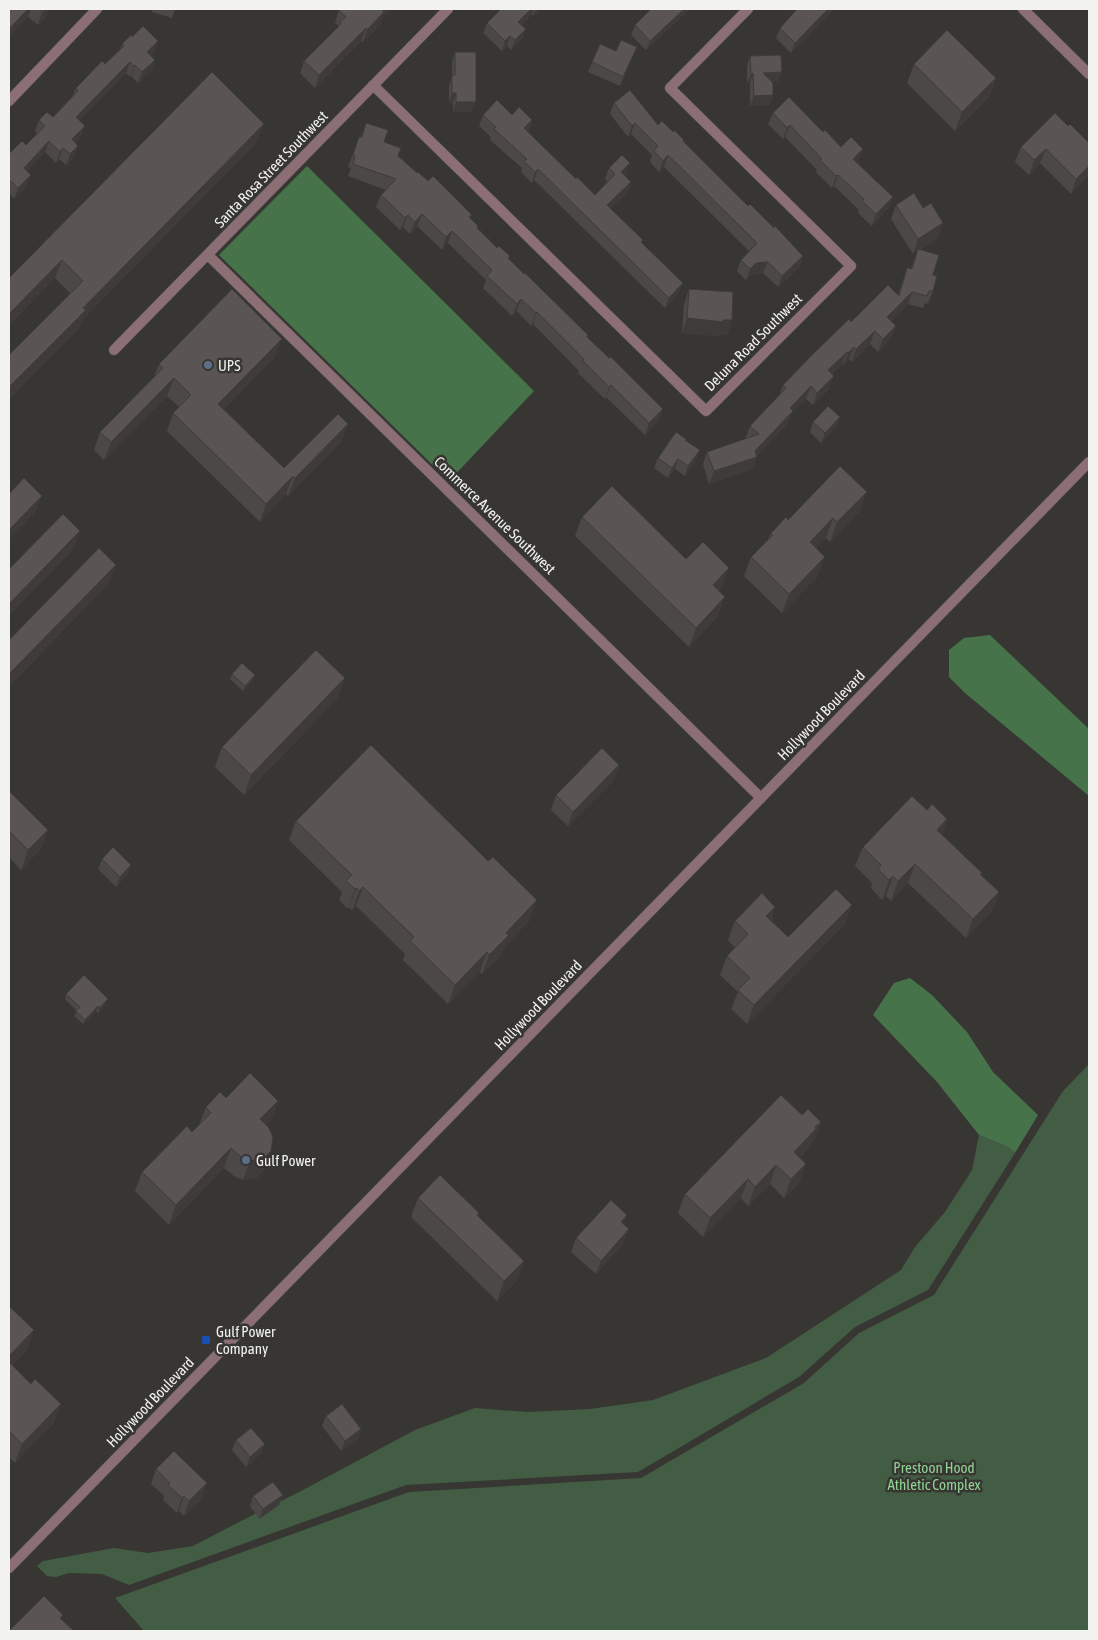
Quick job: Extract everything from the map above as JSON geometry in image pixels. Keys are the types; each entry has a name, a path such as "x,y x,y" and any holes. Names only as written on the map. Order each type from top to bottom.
{"street":[{"path":"9,100 97,9"},
{"name":"Santa Rosa Street Southwest","path":"114,350 448,9"},
{"name":"Deluna Road Southwest","path":"374,85 706,411 851,266 670,88 748,9"},
{"path":"1023,9 1089,74"},
{"name":"Commerce Avenue Southwest","path":"208,254 761,798"},
{"name":"Hollywood Boulevard","path":"9,1568 1089,462"}],"green space":[{"path":"307,166 534,391 449,481 219,255"},
{"path":"990,635 1089,729 1089,796 965,693 949,677 949,650 964,638"},
{"path":"910,978 932,995 967,1032 993,1072 1038,1115 1015,1153 1008,1147 979,1135 937,1082 873,1015 894,983"},
{"name":"Prestoon Hood Athletic Complex","path":"1089,1064 1089,1631 144,1631 115,1598 409,1492 641,1478 804,1383 859,1333 934,1295 1063,1091"},
{"path":"979,1135 1008,1147 1015,1153 928,1290 855,1327 799,1377 638,1472 406,1485 129,1585 102,1574 69,1573 56,1577 47,1576 37,1566 43,1561 114,1548 148,1553 193,1546 415,1430 475,1408 528,1412 590,1409 653,1400 766,1358 901,1270 915,1247 945,1212 972,1170"}],"building":[{"path":"9,9 28,9 9,29"},
{"path":"384,9 382,10 384,12 319,75 304,61 346,17 339,10"},
{"path":"501,9 531,9 518,22 526,29 515,40 510,36 505,41 487,23"},
{"path":"651,9 684,9 650,41 635,25"},
{"path":"797,9 828,9 795,43 780,28"},
{"path":"143,26 158,41 147,52 155,60 142,72 130,62 76,117 85,126 72,139 78,146 70,154 63,148 60,152 49,141 24,168 31,175 18,188 11,181 9,183 9,154 22,141 26,145 45,126 39,120 47,112 53,117 78,91 76,88 102,61 105,64 124,46 122,44 131,35 132,37"},
{"path":"947,30 996,78 962,112 914,64"},
{"path":"621,40 637,47 623,77 592,62 600,44 616,51"},
{"path":"455,52 476,52 476,102 456,102 456,93 452,93 452,75 455,75"},
{"path":"781,55 782,72 763,73 773,83 773,95 754,96 750,56"},
{"path":"212,72 264,124 83,308 86,310 9,387 9,355 83,281 62,260 9,314 9,278"},
{"path":"630,90 658,125 662,121 673,132 674,130 748,206 750,204 774,228 775,226 803,256 782,276 768,262 756,263 750,269 741,260 757,243 668,155 663,161 654,151 658,146 635,123 632,126 614,103"},
{"path":"789,97 823,132 825,130 841,147 851,137 863,149 853,159 893,197 876,214 862,201 864,199 820,160 822,159 790,125 787,128 773,113"},
{"path":"497,100 512,115 519,107 532,120 524,128 595,195 615,174 609,168 622,155 630,163 621,172 631,182 607,205 683,283 669,298 538,169 535,172 524,161 527,159 494,129 496,127 483,115"},
{"path":"1055,113 1068,126 1070,124 1089,143 1089,166 1076,179 1046,149 1034,160 1021,147"},
{"path":"366,123 388,130 384,142 401,148 398,156 428,181 433,176 472,215 469,217 478,226 477,228 497,248 499,246 510,256 508,258 588,335 587,337 609,358 611,357 663,409 649,423 611,385 609,387 537,312 521,299 517,304 487,276 492,270 452,231 446,237 422,214 415,222 408,215 405,218 381,195 396,179 353,164 355,156 353,155 359,137 362,137"},
{"path":"914,193 923,208 931,203 943,223 918,239 896,205"},
{"path":"918,249 939,255 933,275 937,276 933,291 929,291 927,296 912,292 887,317 896,326 883,339 875,331 856,349 854,347 847,352 828,370 834,376 817,393 811,386 790,408 793,411 755,451 757,457 714,471 707,452 759,434 750,426 786,388 783,385 812,355 849,319 851,322 888,285 899,296 907,268 912,269"},
{"path":"232,289 282,339 218,404 284,468 338,414 348,424 295,478 293,476 266,504 173,413 191,395 174,378 111,442 100,432 163,368 159,364"},
{"path":"689,289 733,292 732,320 723,320 723,322 687,318"},
{"path":"828,406 840,417 825,433 813,422"},
{"path":"676,432 700,450 688,466 678,459 672,468 658,458"},
{"path":"840,466 867,492 837,522 833,518 810,542 825,557 789,594 751,557 773,535 771,533 786,517 788,520"},
{"path":"24,478 42,496 9,530 9,494"},
{"path":"612,486 686,559 703,542 729,568 713,585 725,597 696,628 582,517"},
{"path":"63,514 80,531 9,604 9,569"},
{"path":"99,548 116,565 9,674 9,640"},
{"path":"316,650 345,678 251,775 222,747"},
{"path":"242,663 255,675 245,686 232,674"},
{"path":"371,745 488,861 493,857 537,900 506,933 509,935 489,955 487,952 455,985 410,941 414,937 363,887 359,891 346,881 352,875 296,821"},
{"path":"602,748 619,765 573,812 556,795"},
{"path":"9,791 48,830 28,850 9,831"},
{"path":"912,796 927,810 932,804 947,819 937,830 999,892 973,919 915,864 898,881 893,876 889,880 878,869 881,865 863,847"},
{"path":"113,847 131,865 120,877 102,859"},
{"path":"836,889 852,905 754,1005 738,990 750,978 727,956 748,934 735,921 762,893 775,907 766,916 788,937"},
{"path":"84,975 108,999 99,1008 98,1006 85,1020 76,1011 80,1007 66,994"},
{"path":"250,1073 278,1101 260,1119 269,1128 273,1137 271,1151 264,1158 250,1161 241,1157 231,1148 176,1205 142,1172 187,1126 192,1132 211,1113 206,1107 220,1092 226,1098"},
{"path":"781,1095 802,1115 808,1109 821,1122 794,1152 806,1164 791,1179 776,1165 755,1187 748,1179 710,1218 685,1194"},
{"path":"440,1175 524,1261 504,1281 418,1198"},
{"path":"611,1200 627,1215 621,1222 629,1229 601,1261 576,1238"},
{"path":"9,1306 34,1330 9,1356"},
{"path":"9,1362 31,1384 35,1379 61,1404 22,1444 9,1431"},
{"path":"342,1404 361,1429 345,1441 326,1416"},
{"path":"251,1428 265,1444 250,1457 236,1440"},
{"path":"174,1451 207,1483 189,1501 184,1496 182,1498 168,1485 170,1483 156,1469"},
{"path":"273,1482 283,1495 263,1509 253,1496"},
{"path":"44,1596 63,1615 60,1618 74,1631 9,1631"}],"place":[{"name":"UPS","path":"208,365"},
{"name":"Gulf Power","path":"246,1160"},
{"name":"Gulf Power Company","path":"206,1340"}]}
